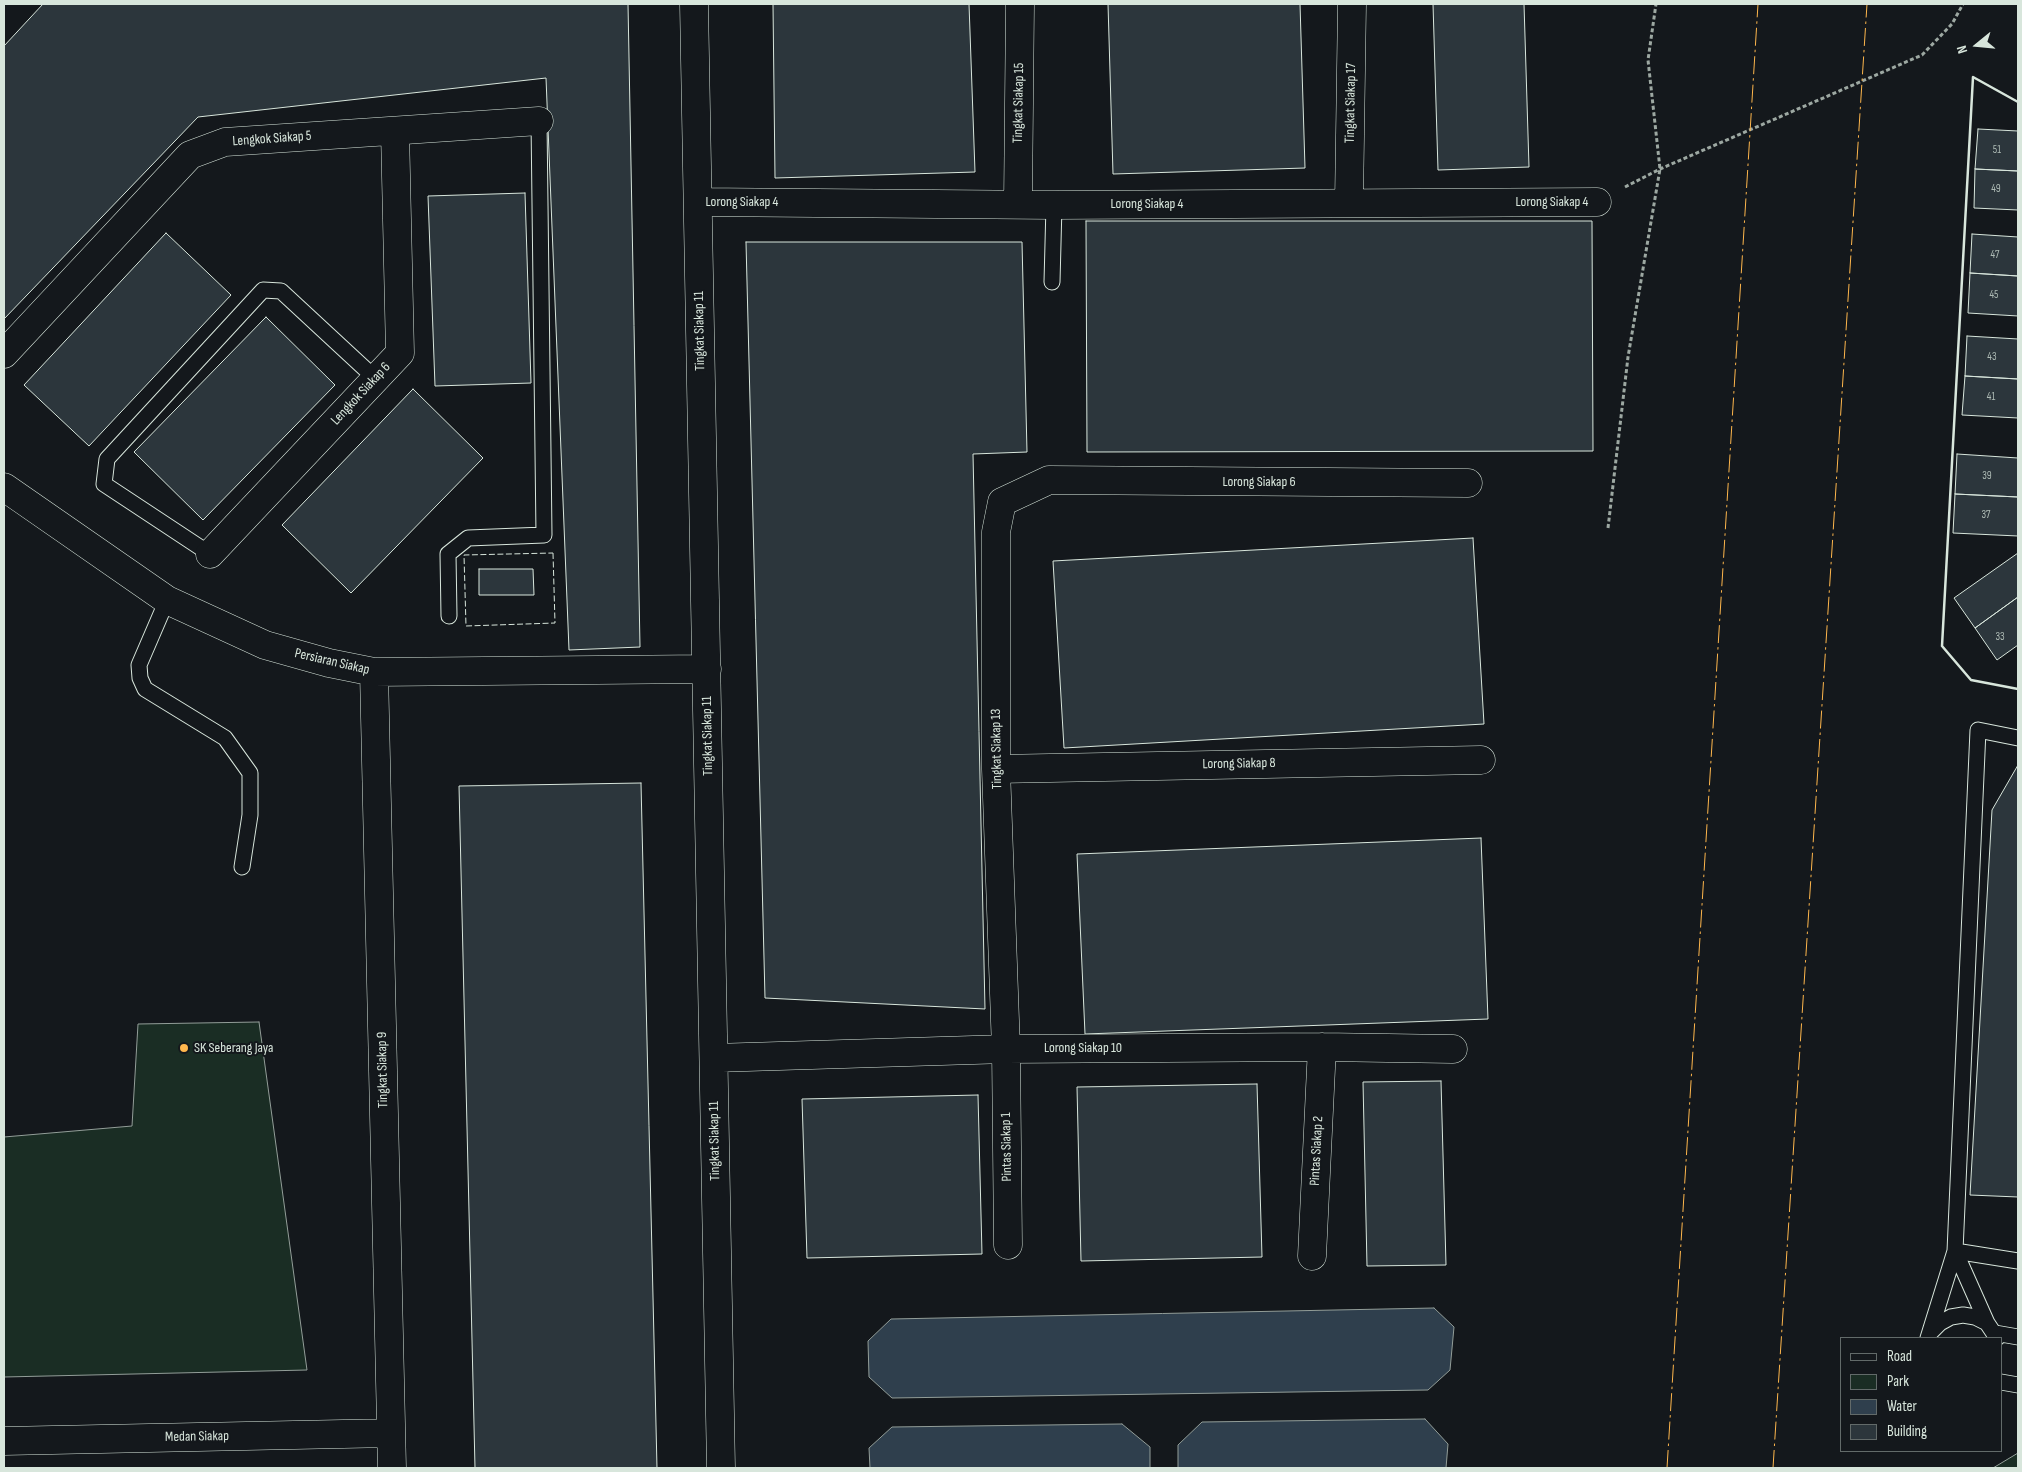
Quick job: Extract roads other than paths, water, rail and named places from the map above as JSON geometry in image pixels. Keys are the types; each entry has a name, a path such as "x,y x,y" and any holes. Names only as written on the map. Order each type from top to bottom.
{"street":[{"name":"Tingkat Siakap 11","path":"694,4 721,1468"},
{"name":"Tingkat Siakap 15","path":"1018,203 1020,4"},
{"name":"Tingkat Siakap 17","path":"1349,202 1352,4"},
{"name":"Lengkok Siakap 5","path":"4,354 190,155 224,142 539,121"},
{"name":"Lengkok Siakap 6","path":"210,554 400,353 395,131"},
{"name":"Lorong Siakap 4","path":"698,202 1054,204 1596,202"},
{"name":"Lorong Siakap 6","path":"1050,480 1468,483"},
{"name":"Tingkat Siakap 13","path":"1006,1049 996,769 996,532 1002,502 1050,480"},
{"name":"Persiaran Siakap","path":"4,487 167,600 265,645 329,663 374,672 707,669"},
{"name":"Tingkat Siakap 9","path":"374,672 392,1468"},
{"name":"Lorong Siakap 8","path":"996,769 1481,760"},
{"name":"Lorong Siakap 10","path":"714,1058 1006,1049 1322,1047 1453,1049"},
{"name":"Pintas Siakap 2","path":"1312,1256 1322,1047"},
{"name":"Pintas Siakap 1","path":"1006,1049 1008,1244"},
{"name":"Medan Siakap","path":"4,1441 391,1433"}],"lane":[{"path":"449,616 448,554 468,538 544,535 539,121"},
{"path":"1052,282 1054,204"},
{"path":"210,554 104,484 106,459 263,290 281,291 376,379"},
{"path":"167,600 139,665 140,678 145,689 225,738 250,773 250,816 242,867"},
{"path":"1930,1335 1954,1251 1978,730 2018,738"},
{"path":"1954,1251 2018,1261"},
{"path":"1954,1251 1993,1331"},
{"path":"1930,1335 1940,1323 1951,1317 1969,1316 1993,1331 2018,1337"},
{"path":"2002,1382 2018,1385"}],"water":[{"path":"1434,1308 1454,1327 1450,1370 1428,1390 892,1398 869,1377 868,1341 891,1319"},
{"path":"1425,1419 1448,1444 1446,1468 1178,1468 1178,1445 1202,1422"},
{"path":"1122,1424 1150,1447 1150,1468 870,1468 869,1448 892,1427"}],"place":[{"name":"SK Seberang Jaya","path":"184,1048"}]}
